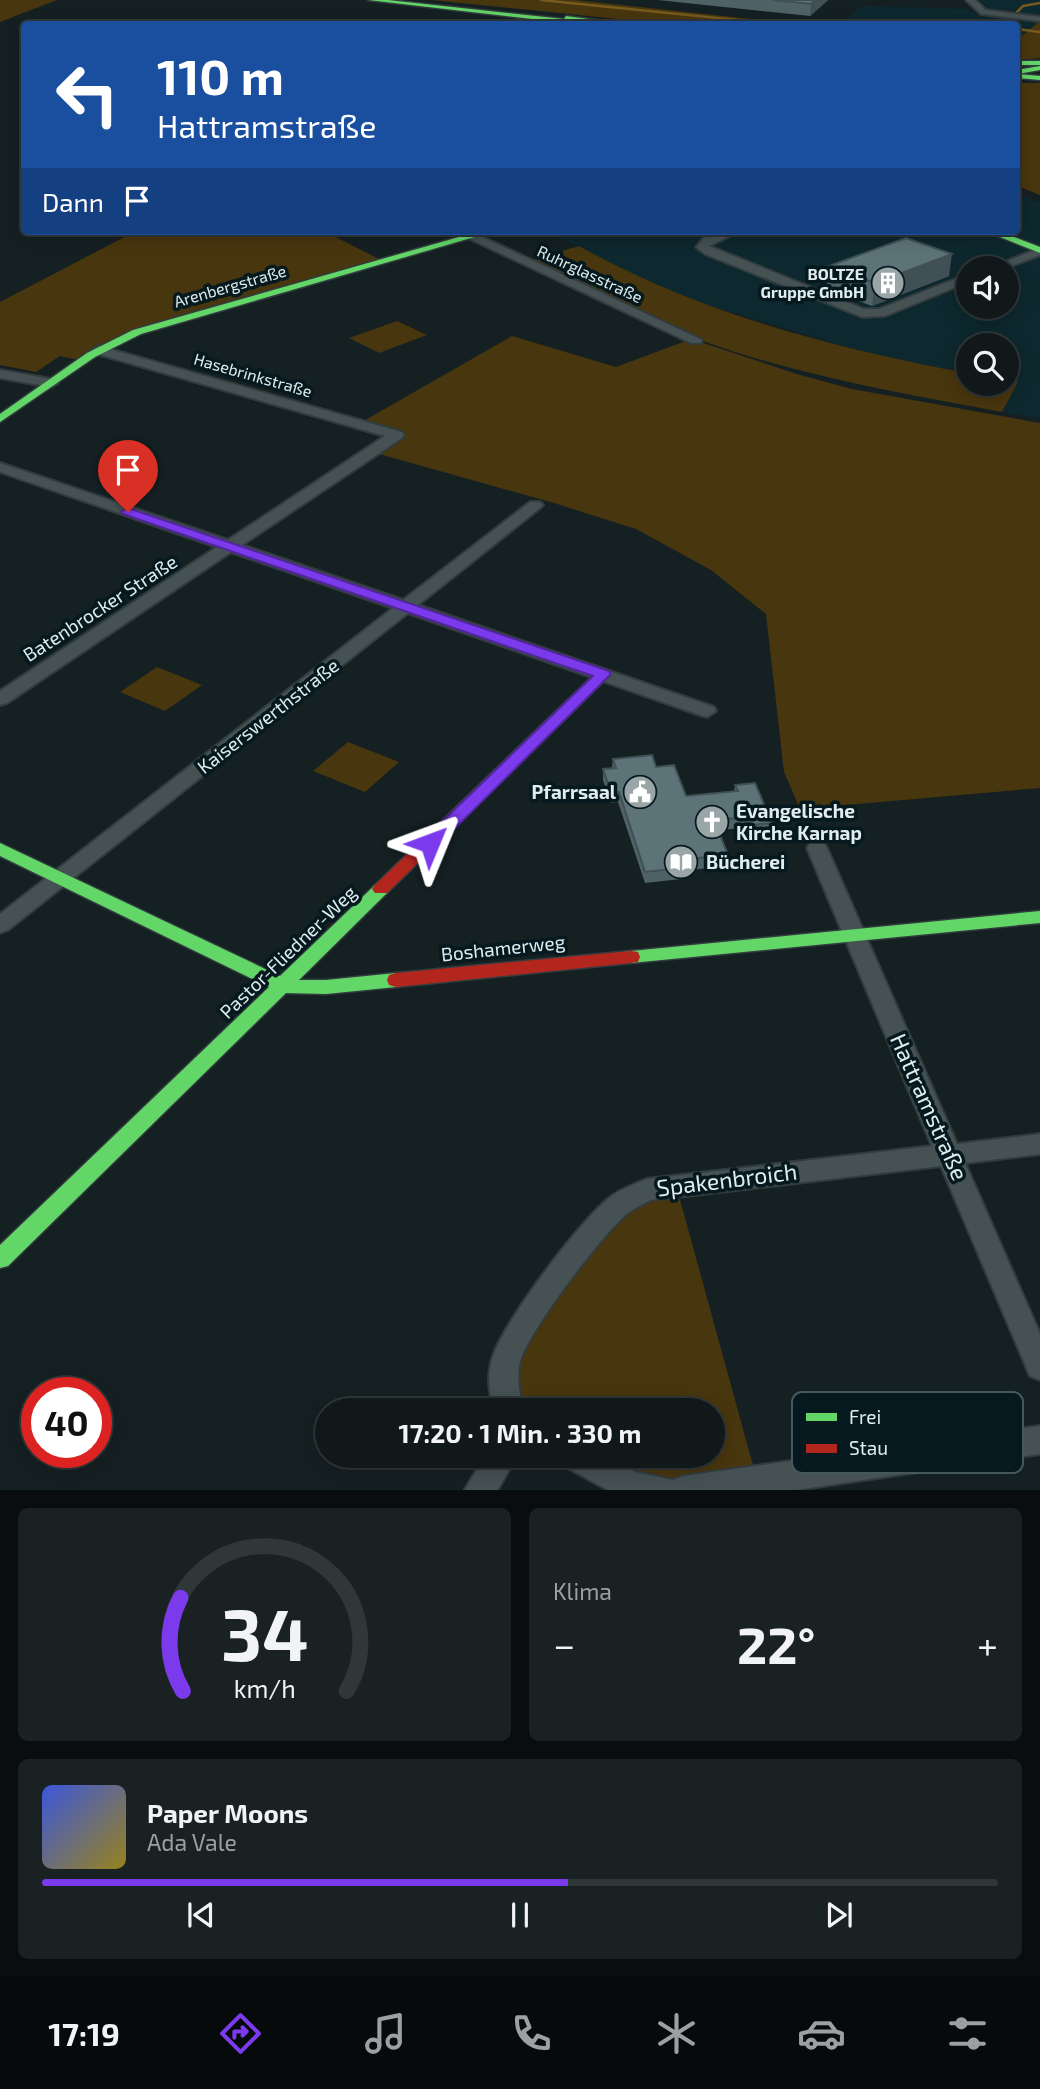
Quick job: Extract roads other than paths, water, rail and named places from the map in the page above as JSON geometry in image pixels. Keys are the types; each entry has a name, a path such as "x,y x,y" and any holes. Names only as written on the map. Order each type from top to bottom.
{"main road":[{"path":"371,0 562,21"},
{"path":"406,0 592,21"},
{"path":"1027,73 1040,62"},
{"name":"Arenbergstraße","path":"0,419 99,350 151,327 475,235"},
{"path":"1000,235 1040,251"},
{"name":"Pastor-Fliedner-Weg","path":"0,1259 604,674"},
{"name":"Boshamerweg","path":"0,849 284,986 326,987 1040,918"}],"street":[{"path":"970,0 984,12 1040,19"},
{"path":"722,235 708,240 702,247 720,257 862,313 881,313 956,283"},
{"name":"Ruhrglasstraße","path":"472,236 696,340"},
{"path":"1019,259 1040,251"},
{"name":"Hasebrinkstraße","path":"99,350 397,435"},
{"path":"0,374 51,383"},
{"name":"Batenbrocker Straße","path":"0,699 397,435"},
{"path":"0,467 707,711"},
{"name":"Kaiserswerthstraße","path":"0,925 535,505"},
{"name":"Hattramstraße","path":"817,848 1040,1367"},
{"name":"Spakenbroich","path":"506,1398 506,1359 521,1333 596,1228 618,1206 647,1190 1040,1144"},
{"path":"479,1490 494,1468"},
{"path":"598,1468 632,1486 663,1490"},
{"path":"683,1490 804,1473"}],"waterway":[{"path":"541,0 748,21"},
{"path":"1015,14 1023,6 1040,3"},
{"path":"1006,21 1012,17"},
{"path":"1020,29 1040,32"}],"place":[{"name":"BOLTZE Gruppe GmbH","path":"888,283"},
{"name":"Pfarrsaal","path":"640,792"},
{"name":"Evangelische Kirche Karnap","path":"712,822"},
{"name":"Bücherei","path":"681,862"}]}
